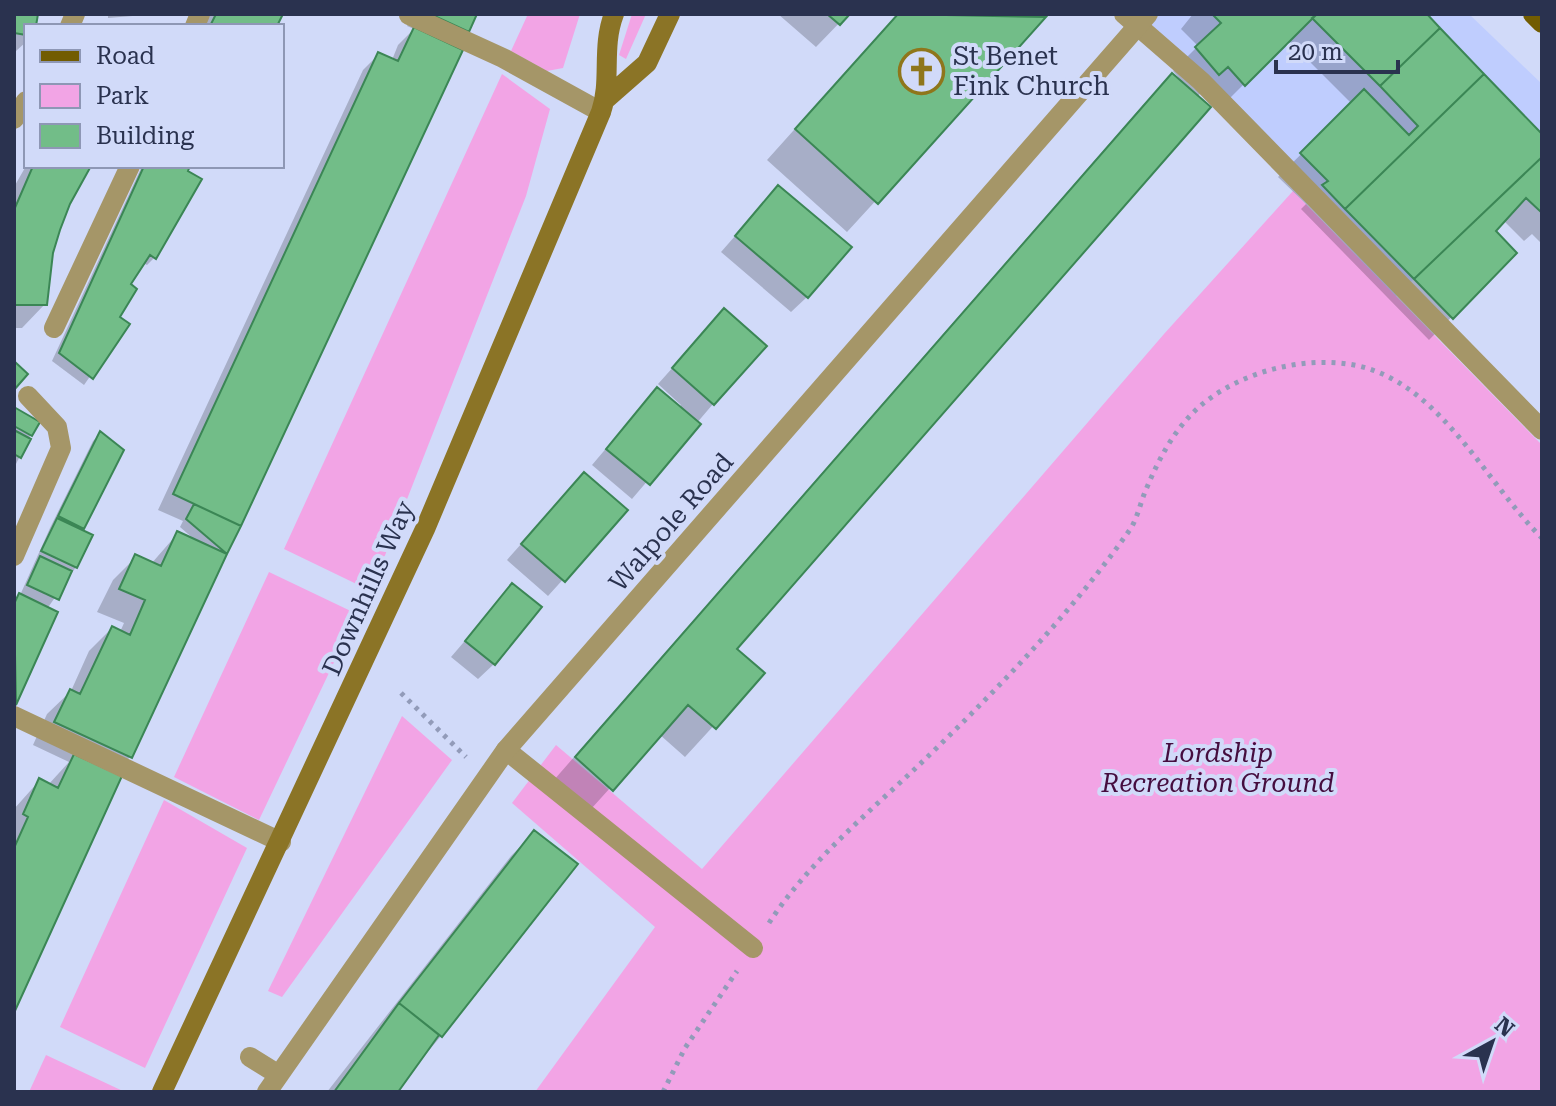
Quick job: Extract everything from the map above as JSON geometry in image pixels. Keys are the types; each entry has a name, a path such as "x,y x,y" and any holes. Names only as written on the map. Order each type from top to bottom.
{"main road":[{"name":"Downhills Way","path":"162,1092 425,529 603,105 606,36 614,14"},
{"name":"Downhills Way","path":"603,105 647,63 670,14"},
{"path":"1533,14 1542,23"}],"street":[{"path":"409,15 603,105"},
{"path":"1136,18 1542,430"},
{"name":"Walpole Road","path":"273,1083 506,750 1136,18"},
{"path":"54,328 129,168"},
{"path":"14,556 61,448 57,427 28,396"},
{"path":"14,716 281,842"},
{"path":"506,750 753,948"},
{"path":"250,1057 273,1083"}],"path":[{"path":"663,1092 685,1048 771,918 825,855 1027,659 1131,528 1154,471 1180,427 1202,404 1230,385 1296,365 1334,363 1375,370 1405,389 1455,433 1542,538"},
{"path":"401,693 486,777"}],"shaded area":[{"path":"1131,14 1469,14 1542,84 1542,157 1395,297"}],"green space":[{"path":"528,14 580,14 563,68 547,71 511,51"},
{"path":"632,14 646,14 626,59 619,55"},
{"path":"502,74 550,109 526,196 371,591 284,549"},
{"name":"Lordship Recreation Ground","path":"1293,191 1542,445 1542,1092 535,1092 655,927 512,803 556,745 702,869 1164,334"},
{"path":"269,572 357,614 259,820 174,777"},
{"path":"402,716 452,760 282,997 268,991"},
{"path":"164,800 247,848 145,1068 60,1027"},
{"path":"46,1055 125,1092 29,1092"}],"building":[{"path":"14,14 38,14 36,24 24,24 24,35 14,33"},
{"path":"216,14 283,14 278,24 211,24"},
{"path":"430,14 477,14 469,32"},
{"path":"827,14 850,14 840,25"},
{"name":"St Benet Fink Church","path":"898,14 1046,17 878,204 795,129"},
{"path":"1212,14 1317,14 1245,86 1228,67 1219,75 1195,47 1221,23"},
{"path":"1317,14 1427,14 1440,28 1380,86 1312,18"},
{"path":"414,27 463,50 241,526 173,494 378,52 398,61"},
{"path":"1440,28 1484,74 1345,209 1322,185 1328,181 1300,153 1364,89 1409,135 1418,126 1380,86"},
{"path":"1172,73 1211,107 737,649 765,673 716,729 688,705 613,791 575,757"},
{"path":"1484,74 1542,134 1542,157 1414,279 1345,209"},
{"path":"1542,157 1542,213 1526,198 1496,231 1517,253 1453,319 1414,279"},
{"path":"32,168 90,168 60,230 53,253 47,305 14,305 14,210"},
{"path":"143,168 189,168 188,171 202,179 156,259 150,255 131,284 137,289 120,317 130,324 93,379 59,353"},
{"path":"778,185 852,247 808,298 735,236"},
{"path":"724,308 767,346 714,405 672,368"},
{"path":"14,361 28,374 14,390"},
{"path":"657,387 701,424 650,485 606,449"},
{"path":"14,407 40,422 32,436 14,426"},
{"path":"14,430 31,439 21,458 14,454"},
{"path":"100,431 124,450 84,529 58,516"},
{"path":"584,472 628,510 565,582 521,544"},
{"path":"194,504 241,526 227,554 186,519"},
{"path":"57,518 93,535 77,568 41,551"},
{"path":"177,531 227,554 132,758 54,722 70,689 80,694 112,626 130,635 145,600 119,589 135,554 161,566"},
{"path":"40,556 72,571 59,600 27,585"},
{"path":"512,583 542,607 495,665 465,641"},
{"path":"19,593 58,612 16,705 14,604"},
{"path":"74,754 122,776 14,1013 14,848 28,817 23,814 39,778 58,788"},
{"path":"534,830 578,864 442,1037 399,1003"},
{"path":"399,1003 439,1035 398,1092 334,1092"}],"place":[{"name":"St Benet Fink Church","path":"922,71"}]}
